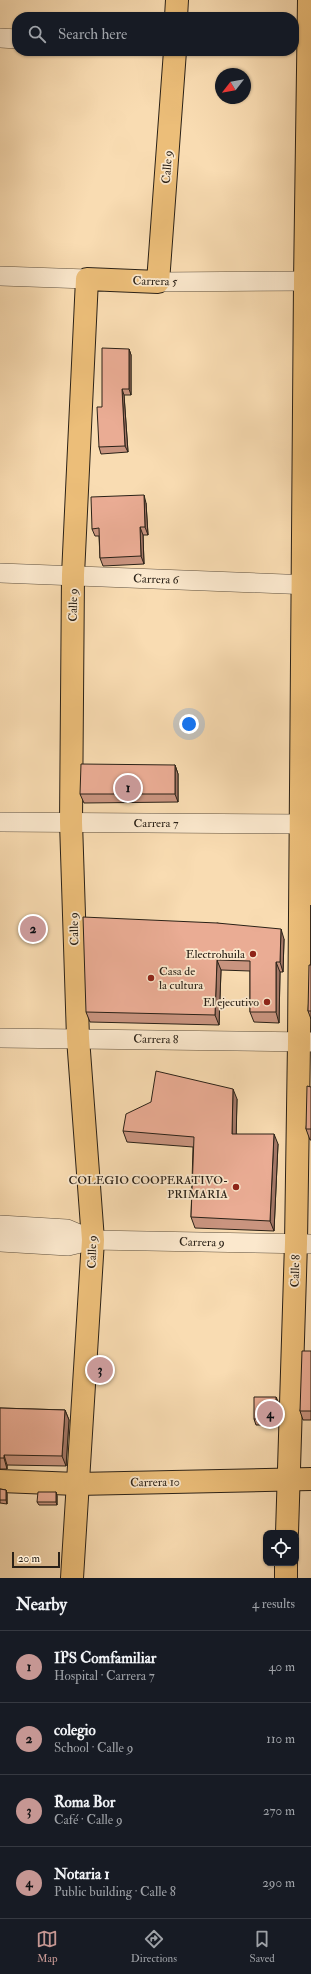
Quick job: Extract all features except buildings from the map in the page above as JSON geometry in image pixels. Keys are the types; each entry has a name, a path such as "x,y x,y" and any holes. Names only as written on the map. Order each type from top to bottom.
{"main road":[{"path":"176,12 177,0"},
{"name":"Calle 8","path":"287,1530 287,1479 303,1244 308,282 304,49 309,0"},
{"name":"Calle 9","path":"158,282 176,56"},
{"name":"Calle 9","path":"72,1578 93,1240 78,1038 70,822 73,576 87,279"},
{"name":"Carrera 5","path":"87,279 158,282"},
{"name":"Carrera 10","path":"0,1481 77,1484 311,1479"},
{"path":"286,1566 286,1578"}],"street":[{"path":"0,38 12,39"},
{"name":"Carrera 5","path":"0,276 87,279"},
{"name":"Carrera 5","path":"158,282 308,282"},
{"name":"Carrera 6","path":"0,573 306,584"},
{"name":"Carrera 7","path":"0,822 306,824"},
{"name":"Carrera 8","path":"0,1038 305,1042"},
{"name":"Carrera 9","path":"0,1225 67,1229 93,1240"},
{"name":"Carrera 9","path":"0,1242 68,1246 93,1240 303,1244"}],"place":[{"name":"IPS Comfamiliar","path":"128,788"},
{"name":"colegio","path":"33,929"},
{"name":"Electrohuila","path":"253,954"},
{"name":"Casa de la cultura","path":"151,978"},
{"name":"El ejecutivo","path":"267,1002"},
{"name":"COLEGIO COOPERATIVO- PRIMARIA","path":"236,1187"},
{"name":"Roma Bor","path":"100,1370"},
{"name":"Notaria 1","path":"270,1414"}]}
